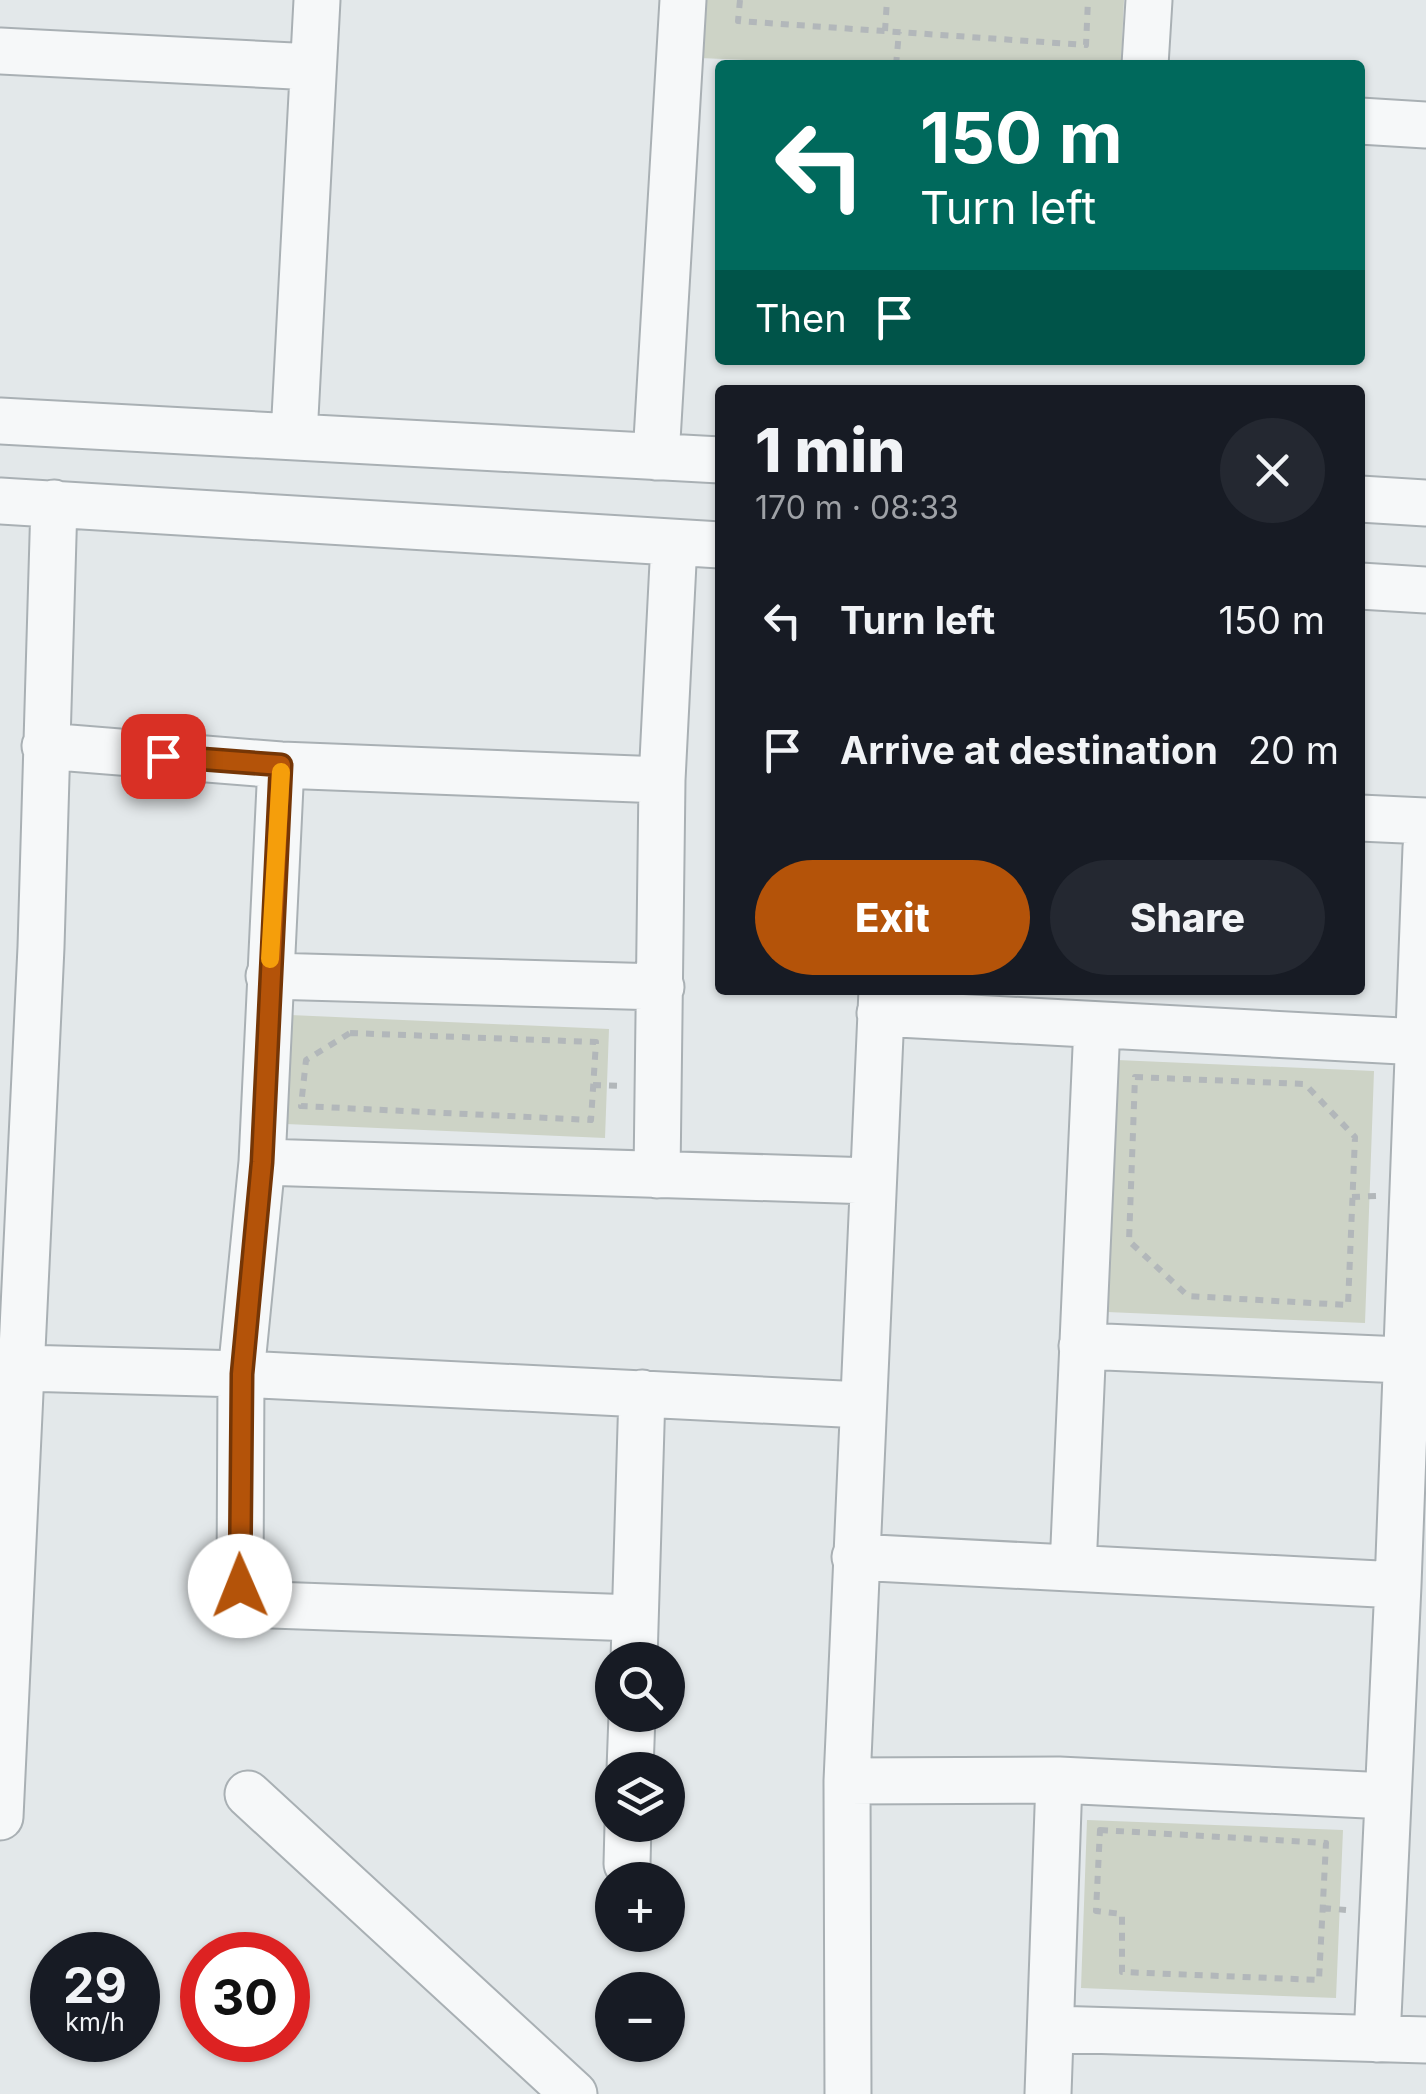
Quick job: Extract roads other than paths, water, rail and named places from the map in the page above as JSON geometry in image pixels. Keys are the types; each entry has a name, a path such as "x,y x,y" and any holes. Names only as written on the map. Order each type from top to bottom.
{"street":[{"path":"294,436 316,0"},
{"path":"656,457 699,84 683,0"},
{"path":"1145,60 1149,0"},
{"path":"0,52 313,67"},
{"path":"1365,121 1426,125"},
{"path":"0,421 715,460"},
{"path":"1365,499 1426,503"},
{"path":"0,501 715,546"},
{"path":"1,1788 22,1368 15,1164 20,946 45,746 54,503"},
{"path":"657,1174 662,780 674,542"},
{"path":"1365,586 1426,590"},
{"path":"45,746 281,765 662,780"},
{"path":"281,765 262,1162 242,1374 240,1586 252,1599 272,1605 634,1639 642,1393"},
{"path":"1365,818 1426,821"},
{"path":"1376,2039 1398,1584 1417,1361 1426,846"},
{"path":"269,976 661,987"},
{"path":"848,2094 847,1781 881,1002 1097,1025 1420,1042"},
{"path":"1073,1568 1097,1025"},
{"path":"262,1162 872,1181"},
{"path":"1082,1346 1417,1361"},
{"path":"22,1368 242,1374 862,1405"},
{"path":"855,1557 1398,1584"},
{"path":"847,1781 1059,1780 1387,1796"},
{"path":"1048,2094 1059,1780"},
{"path":"248,1794 574,2094"},
{"path":"1051,2029 1426,2040"}]}
